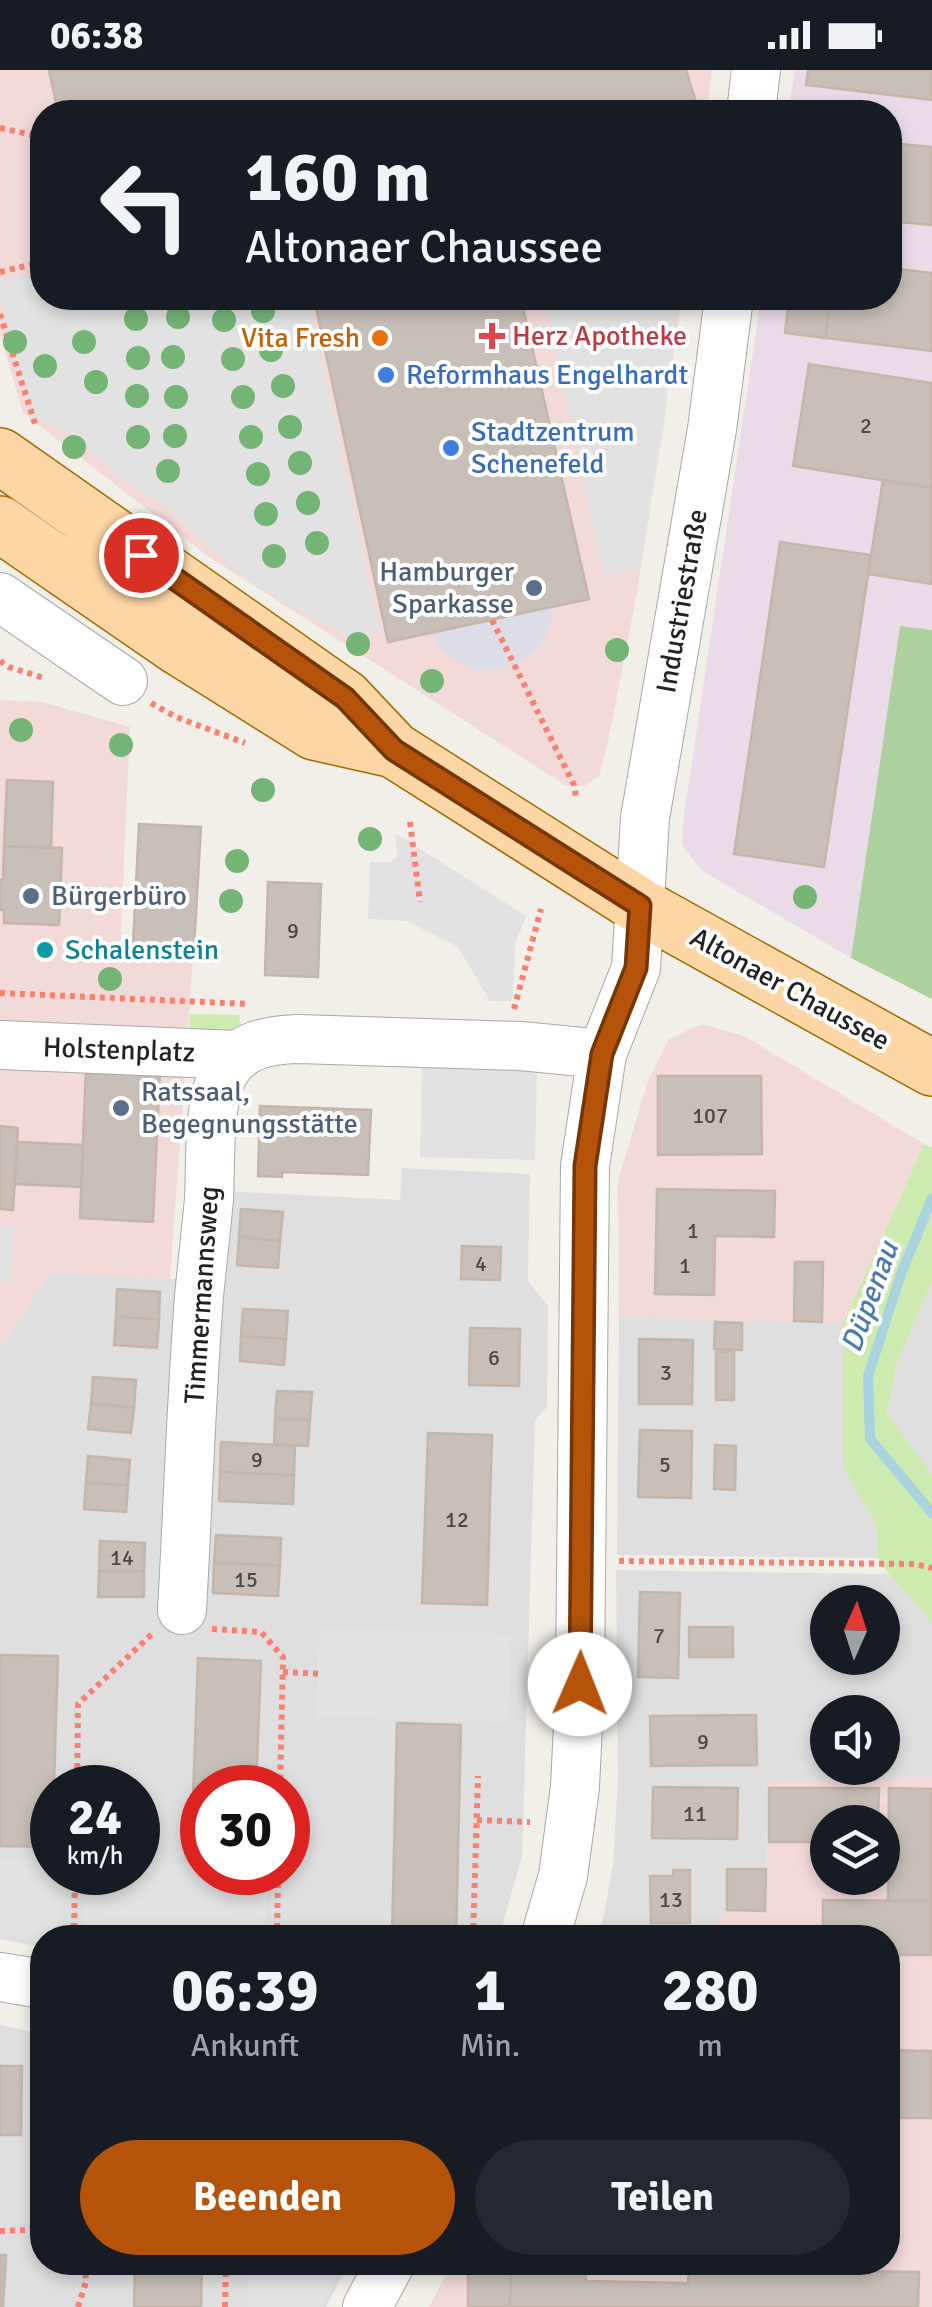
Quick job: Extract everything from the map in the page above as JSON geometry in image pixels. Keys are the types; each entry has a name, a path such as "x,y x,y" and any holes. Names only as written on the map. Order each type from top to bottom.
{"main road":[{"name":"Altonaer Chaussee","path":"18,442 345,698 394,750 640,906 932,1068"},
{"name":"Altonaer Chaussee","path":"0,524 180,648 314,732 394,750"}],"street":[{"path":"752,100 756,70"},
{"name":"Industriestraße","path":"549,1925 563,1876 576,1787 585,1166 602,1054 636,968 645,818 712,429 727,310"},
{"path":"0,597 122,680"},
{"path":"237,1055 253,1046 298,1038 521,1046 602,1054"},
{"name":"Holstenplatz","path":"0,1045 237,1055"},
{"name":"Timmermannsweg","path":"182,1619 214,1105 225,1071 237,1055"},
{"path":"0,1977 30,1982"},
{"path":"367,2307 383,2275"}],"path":[{"path":"0,128 30,134"},
{"path":"0,272 30,265"},
{"path":"0,314 18,442"},
{"path":"492,620 574,785 576,797"},
{"path":"122,680 156,707 247,743"},
{"path":"410,822 420,902"},
{"path":"512,1014 541,909"},
{"path":"608,1562 915,1564 932,1568"},
{"path":"77,1765 78,1704 158,1628 182,1619 261,1632 283,1658 281,1765"},
{"path":"283,1672 322,1674"},
{"path":"473,1925 478,1776"},
{"path":"476,1820 536,1822"},
{"path":"74,1925 75,1895"},
{"path":"276,1925 277,1895"},
{"path":"0,2231 30,2229"},
{"path":"78,2307 86,2275"},
{"path":"225,2307 226,2275"}],"shaded area":[{"path":"0,70 712,70 708,100 30,100 30,310 680,310 637,593 608,742 599,776 584,786 565,785 209,557 23,413 0,335"},
{"path":"795,70 932,70 932,630 900,627 851,958 701,870 682,845 759,310 902,310 902,100 790,100"},
{"path":"30,275 30,310 311,310 379,631 351,637 252,584 161,502 118,477 80,439 33,416 0,296 0,281"},
{"path":"548,310 677,310 664,425 640,569 604,576"},
{"path":"553,607 550,628 539,648 502,669 477,671 450,658 432,632"},
{"path":"0,700 42,702 130,727 120,951 193,958 170,1279 49,1273 0,1350"},
{"path":"395,833 526,916 516,942 512,1001 490,1001 458,947 407,921 368,919 370,862 390,862 397,857"},
{"path":"702,1024 744,1036 924,1144 843,1323 619,1317 618,1180 648,1081 669,1039"},
{"path":"422,1066 537,1069 535,1160 420,1157"},
{"path":"402,1168 530,1174 528,1281 548,1306 547,1407 535,1420 522,1856 502,1925 30,1925 30,1945 0,1939 0,1350 49,1273 217,1281 222,1191 400,1200"},
{"path":"0,1225 14,1225 11,1282 0,1282"},
{"path":"932,1281 932,1474 887,1415 897,1363"},
{"path":"619,1317 843,1323 843,1466 876,1525 878,1558 617,1555"},
{"path":"616,1570 889,1574 899,1585 810,1585 810,1675 900,1675 900,1586 932,1627 932,1777 900,1778 900,1695 810,1695 810,1781 767,1783 766,1913 728,1911 713,1925 602,1925 613,1866 618,1778"},
{"path":"319,1628 511,1634 508,1722 317,1717"},
{"path":"932,1777 932,2307 429,2307 446,2275 900,2275 900,1925 713,1925 728,1911 766,1913 767,1782 900,1785 900,1778"},
{"path":"0,1859 30,1860 30,1895 58,1895 57,1925 30,1925 30,1941 0,1935"},
{"path":"160,1864 180,1865 180,1895 266,1895 265,1925 83,1925 84,1895 160,1895"},
{"path":"0,2025 30,2031 30,2275 343,2275 326,2307 0,2307"},
{"path":"249,2275 337,2275 321,2307 248,2307"}],"green space":[{"path":"900,626 932,630 932,999 851,958"},
{"path":"190,1014 240,1015 239,1041 189,1040"},
{"path":"924,1144 932,1147 932,1281 897,1363 887,1414 932,1474 932,1627 878,1558 876,1525 843,1466 843,1323"}],"building":[{"path":"49,70 686,70 695,100 55,100"},
{"path":"808,70 932,70 932,100 806,85"},
{"path":"902,144 932,147 932,225 902,222"},
{"path":"902,269 932,273 932,351 825,338 829,310 902,310"},
{"name":"Stadtzentrum Schenefeld","path":"317,310 524,310 589,599 388,642"},
{"path":"788,310 829,310 825,338 785,333"},
{"path":"809,364 932,383 932,488 793,466"},
{"path":"883,480 932,488 932,584 868,574"},
{"path":"780,542 871,555 824,867 734,854"},
{"path":"7,780 53,782 51,848 4,846"},
{"path":"139,824 201,827 194,948 133,945"},
{"path":"4,846 62,848 59,925 4,923 0,880"},
{"path":"268,882 321,884 318,977 265,975"},
{"name":"Ratssaal, Begegnungsstätte","path":"86,1067 160,1070 153,1222 80,1218"},
{"path":"658,1076 761,1076 762,1154 658,1155"},
{"path":"260,1106 371,1110 368,1175 282,1172 282,1177 258,1176"},
{"path":"0,1126 18,1128 13,1210 0,1209"},
{"path":"17,1142 83,1145 81,1187 15,1184"},
{"path":"657,1189 775,1191 774,1237 715,1236 714,1295 655,1294"},
{"path":"241,1209 283,1212 280,1241 239,1237"},
{"path":"239,1237 280,1241 278,1268 237,1265"},
{"path":"462,1246 501,1247 500,1280 461,1279"},
{"path":"795,1262 823,1262 822,1322 794,1321"},
{"path":"117,1289 160,1292 159,1319 116,1317"},
{"path":"243,1309 288,1311 286,1339 241,1336"},
{"path":"116,1317 159,1319 157,1348 114,1345"},
{"path":"715,1322 742,1323 742,1350 714,1349"},
{"path":"470,1328 520,1329 519,1386 469,1385"},
{"path":"241,1336 286,1339 284,1365 240,1361"},
{"path":"639,1339 693,1340 692,1404 639,1404"},
{"path":"734,1351 734,1400 716,1400 716,1352"},
{"path":"93,1377 136,1380 134,1408 91,1404"},
{"path":"277,1391 312,1392 310,1420 275,1418"},
{"path":"91,1404 134,1408 131,1433 88,1429"},
{"path":"275,1418 310,1420 308,1446 274,1445"},
{"path":"640,1430 692,1431 691,1498 638,1497"},
{"path":"428,1433 492,1435 487,1605 422,1603"},
{"path":"221,1442 295,1446 294,1475 220,1472"},
{"path":"715,1445 736,1446 735,1490 714,1489"},
{"path":"88,1456 130,1460 128,1486 86,1482"},
{"path":"220,1472 294,1475 293,1504 219,1501"},
{"path":"86,1482 128,1486 126,1512 84,1509"},
{"path":"216,1535 281,1538 280,1566 214,1562"},
{"path":"100,1541 145,1543 144,1571 99,1571"},
{"path":"214,1562 280,1566 278,1596 213,1593"},
{"path":"99,1571 144,1571 144,1597 98,1597"},
{"path":"640,1592 680,1593 678,1678 638,1677"},
{"path":"689,1627 733,1627 733,1657 689,1657"},
{"path":"0,1655 58,1656 55,1765 30,1765 30,1847 0,1846"},
{"path":"198,1658 261,1661 257,1765 194,1765"},
{"path":"756,1715 757,1765 651,1766 650,1716"},
{"path":"397,1723 461,1725 456,1925 392,1925"},
{"path":"653,1787 738,1788 737,1839 652,1838"},
{"path":"769,1788 879,1788 878,1805 810,1805 810,1842 769,1842"},
{"path":"889,1788 932,1789 932,1901 888,1901 888,1895 900,1895 900,1805 889,1805"},
{"path":"727,1869 766,1869 765,1911 727,1910"},
{"path":"673,1870 690,1870 690,1923 651,1923 650,1876 673,1876"},
{"path":"823,1900 932,1901 932,1955 900,1955 900,1925 823,1925"},
{"path":"900,2050 932,2051 932,2118 900,2118"},
{"path":"0,2066 22,2066 21,2135 0,2135"},
{"path":"0,2255 6,2255 3,2307 0,2307"},
{"path":"919,2272 918,2307 510,2307 511,2275 586,2275 586,2281 688,2283 689,2275"},
{"path":"135,2275 202,2275 201,2307 134,2307"},
{"path":"468,2275 511,2275 510,2307 468,2307"}],"waterway":[{"name":"Düpenau","path":"932,1198 901,1274 868,1376 870,1439 932,1513"}],"place":[{"name":"Herz Apotheke","path":"492,336"},
{"name":"Vita Fresh","path":"380,338"},
{"name":"Reformhaus Engelhardt","path":"386,375"},
{"name":"Stadtzentrum Schenefeld","path":"451,448"},
{"name":"Hamburger Sparkasse","path":"534,588"},
{"name":"Bürgerbüro","path":"31,896"},
{"name":"Schalenstein","path":"45,950"},
{"name":"Ratssaal, Begegnungsstätte","path":"121,1108"}],"route":[{"path":"141,555 345,698 394,750 640,906 636,968 602,1054 585,1166 580,1684"}]}
